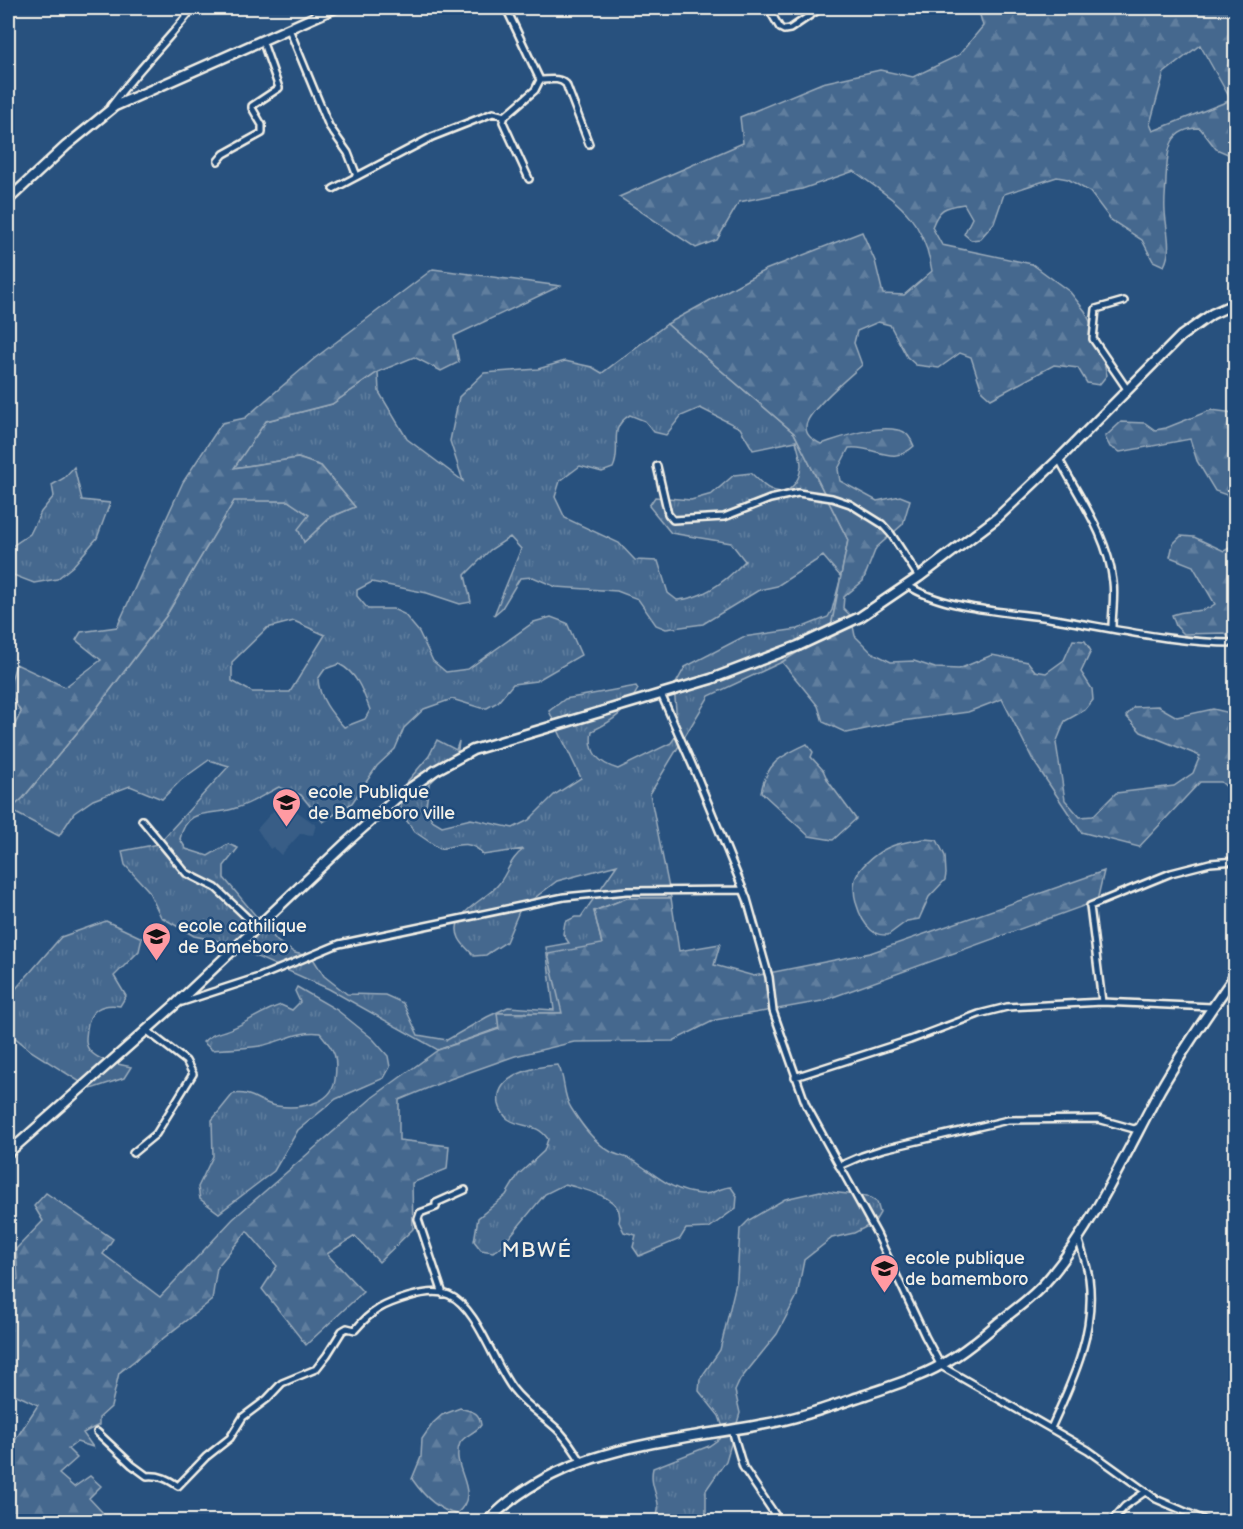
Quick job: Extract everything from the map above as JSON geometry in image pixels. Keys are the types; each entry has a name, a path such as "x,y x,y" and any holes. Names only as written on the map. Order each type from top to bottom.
{"street":[{"path":"106,112 129,81 179,27 193,8"},
{"path":"8,200 106,112 124,101 335,8"},
{"path":"506,8 540,80"},
{"path":"768,8 780,28 784,30 790,29 821,8"},
{"path":"289,28 329,126 348,153 357,176"},
{"path":"218,161 224,154 262,133 262,125 252,106 279,88 262,40"},
{"path":"540,80 556,79 566,84 589,144"},
{"path":"530,179 503,122 505,116 535,90 540,80"},
{"path":"333,189 432,136 493,113 505,116"},
{"path":"1124,301 1096,309 1093,339 1127,389"},
{"path":"8,1153 177,1003 400,795 447,763 473,750 744,667 830,632 860,617 919,577 998,518 1181,336 1212,314 1236,303"},
{"path":"1059,459 1095,522 1104,548 1114,584 1112,628"},
{"path":"657,466 668,514 673,520 724,517 770,499 798,493 832,498 850,504 882,524 919,577"},
{"path":"907,585 923,594 968,606 1176,639 1236,643"},
{"path":"661,694 744,891 769,977 773,1011 795,1077 811,1115 877,1234 941,1366 1088,1450 1144,1492 1168,1505 1209,1521"},
{"path":"142,820 186,873 216,888 258,928"},
{"path":"1102,1002 1090,906 1171,873 1210,863 1236,861"},
{"path":"177,1003 259,977 339,944 564,897 627,891 744,891"},
{"path":"486,1521 528,1486 582,1462 651,1444 776,1422 816,1411 895,1385 941,1366 969,1347 1042,1286 1055,1270 1120,1166 1167,1080 1236,974"},
{"path":"795,1077 997,1009 1027,1005 1102,1002 1212,1008"},
{"path":"133,1153 156,1134 193,1074 186,1061 146,1030"},
{"path":"839,1166 893,1146 1001,1121 1098,1119 1134,1129 1141,1126"},
{"path":"443,1294 418,1219 420,1213 436,1207 436,1203 465,1190"},
{"path":"1051,1428 1078,1369 1089,1321 1088,1277 1078,1236"},
{"path":"97,1432 147,1476 155,1475 166,1478 178,1486 206,1457 230,1438 243,1417 267,1399 282,1383 316,1369 342,1331 347,1328 355,1330 366,1317 384,1304 416,1294 443,1294 459,1301 492,1350 509,1385 524,1402 558,1430 582,1462"},
{"path":"732,1430 743,1467 780,1521"},
{"path":"1111,1521 1125,1506 1144,1492"},
{"path":"766,1521 774,1514"}],"shaded area":[{"name":"ecole Publique de Bameboro ville","path":"282,801 316,825 313,835 300,834 281,855 273,847 270,849 257,829"}],"green space":[{"path":"978,8 1235,8 1235,157 1216,149 1200,128 1181,132 1171,143 1165,207 1169,246 1164,266 1153,261 1142,240 1111,220 1090,192 1068,179 1057,177 1004,194 994,223 980,239 971,240 964,234 972,218 964,204 952,206 940,212 932,227 942,245 1032,264 1070,292 1085,311 1099,341 1107,375 1099,385 1087,383 1078,368 1054,365 991,399 982,391 971,357 960,353 939,368 916,365 907,357 890,325 878,322 857,331 854,343 862,365 820,404 806,427 809,436 821,444 859,432 889,429 904,432 914,446 898,455 849,448 838,469 840,481 877,501 900,496 910,500 903,524 876,548 863,581 844,597 843,608 851,616 855,636 871,652 891,662 914,661 935,668 959,669 992,655 1028,662 1035,671 1046,673 1064,660 1073,640 1085,641 1091,651 1081,672 1092,689 1093,700 1085,710 1065,721 1056,743 1065,800 1080,817 1093,816 1116,793 1174,786 1193,773 1200,756 1141,732 1126,716 1134,707 1158,706 1177,717 1213,709 1235,714 1235,794 1221,782 1200,782 1139,847 1081,832 1033,760 1002,699 968,712 902,721 847,733 823,722 818,706 782,662 830,632 848,540 794,433 667,324 765,270 862,232 875,261 883,294 904,295 932,271 922,236 914,223 895,201 854,171 802,189 739,202 717,240 696,248 619,197 743,143 740,117 822,83 880,70 913,77 959,55 983,26","holes":["1200,45 1231,100 1153,131 1150,124 1164,73"]},
{"path":"433,269 560,286 454,336 459,362 441,371 414,357 378,372 332,404 266,421 234,468 298,458 321,466 355,507 331,517 304,542 298,529 309,515 288,501 234,501 166,616 90,717 23,798 8,812 8,739 21,712 8,691 16,664 65,687 101,660 76,640 81,632 117,627 183,482 222,423 245,418 315,358"},
{"path":"667,324 794,433 848,540 841,577 823,556 777,586 759,590 703,624 666,629 656,625 638,599 617,591 556,587 533,577 520,578 502,608 494,615 521,549 510,537 490,550 465,575 471,602 460,604 427,593 372,582 357,590 357,596 368,609 393,609 404,614 419,632 433,661 446,672 468,669 534,622 551,617 567,623 581,655 536,681 513,684 498,702 487,708 452,699 424,709 404,728 395,749 377,766 352,803 323,822 301,795 279,787 242,806 194,817 183,828 180,839 186,849 208,856 228,844 238,848 224,866 224,878 277,941 295,953 312,957 324,976 347,994 385,995 403,1003 418,1035 447,1040 508,1007 554,1010 546,947 569,943 563,934 565,922 581,917 617,865 557,881 520,909 506,942 486,955 474,956 459,938 458,922 469,909 497,886 515,857 524,849 483,855 474,847 464,844 440,849 415,832 401,813 401,789 429,756 437,740 456,750 459,741 457,757 429,784 426,807 432,820 442,826 471,819 513,828 529,820 554,795 581,778 549,711 565,699 636,686 638,689 624,709 613,719 592,731 592,745 596,756 618,769 671,743 678,733 674,687 685,667 743,637 798,629 828,617 840,580 830,632 782,662 709,696 650,794 671,898 627,898 594,911 602,944 562,1013 498,1013 499,1028 438,1050 329,989 229,943 194,936 161,917 148,890 125,865 122,851 158,844 229,766 209,760 181,780 162,799 130,786 93,800 74,813 59,836 10,810 23,798 90,717 166,616 234,500 288,501 309,515 304,542 331,517 355,507 321,466 298,458 233,468 266,421 332,404 378,372 379,392 407,439 463,481 450,441 459,397 484,373 538,369 565,361 592,367 602,373","holes":["700,408 740,428 753,450 796,441 801,465 795,483 782,492 767,488 751,473 734,475 712,494 691,500 655,497 649,506 671,533 731,543 745,561 714,587 696,596 677,600 668,593 658,561 635,560 619,543 565,518 555,497 560,481 580,466 602,472 613,468 616,460 617,432 623,420 630,415 645,421 654,432 666,435 681,416","294,621 325,635 290,692 252,692 232,681 232,662 267,628","339,664 355,678 370,710 365,719 344,727 326,705 318,679 325,669"]},
{"path":"1211,410 1234,413 1235,410 1235,498 1215,491 1197,461 1190,439 1120,452 1110,447 1105,437 1121,422 1145,423 1155,430 1166,428"},
{"path":"74,467 82,500 110,503 97,538 73,566 57,579 34,583 13,575 8,567 8,549 30,534 41,512 54,496 52,485 64,478"},
{"path":"1181,536 1194,537 1224,551 1235,545 1235,646 1225,633 1184,634 1176,626 1172,615 1205,609 1215,604 1193,566 1170,557 1173,544"},
{"path":"807,744 813,752 811,757 823,770 828,781 856,819 833,840 809,836 761,792 767,774 776,761"},
{"path":"924,839 937,840 945,856 945,880 929,897 919,919 907,921 888,935 875,933 863,919 856,904 854,888 859,871 872,858 892,846"},
{"path":"1104,871 1097,901 822,1001 715,1020 673,1041 574,1042 515,1056 399,1100 399,1140 449,1146 447,1169 412,1183 413,1229 379,1262 355,1236 327,1254 363,1292 306,1345 262,1289 277,1266 247,1231 217,1267 212,1300 119,1373 111,1407 99,1418 99,1425 83,1433 93,1447 77,1442 68,1449 77,1458 59,1474 74,1487 90,1476 101,1486 89,1498 103,1513 96,1521 8,1521 8,1451 38,1405 8,1391 8,1284 18,1279 16,1249 43,1221 34,1206 46,1193 113,1239 103,1254 160,1297 233,1219 373,1097 438,1050 499,1029 497,1013 562,1013 548,954 602,944 594,911 627,898 671,898 679,951 720,944 714,965 754,976 870,953"},
{"path":"106,921 142,938 139,951 114,976 126,996 120,1006 102,1007 93,1013 88,1022 86,1044 91,1052 100,1058 131,1067 124,1078 91,1089 31,1051 13,1036 8,1039 8,996 61,937"},
{"path":"297,987 337,1010 373,1039 388,1056 390,1067 384,1078 336,1099 298,1130 274,1171 219,1213 200,1199 198,1187 213,1156 212,1120 233,1094 246,1094 271,1105 285,1107 313,1104 328,1095 333,1088 336,1059 332,1049 320,1033 305,1033 260,1046 212,1050 203,1042 213,1035 229,1030 275,1007 281,1005 292,1010 300,1002 295,991"},
{"path":"558,1065 568,1103 599,1144 611,1152 636,1162 666,1183 691,1193 705,1194 731,1187 737,1196 736,1208 709,1228 686,1229 680,1239 639,1256 633,1247 636,1235 624,1232 619,1222 616,1206 610,1200 565,1184 545,1194 502,1246 493,1252 481,1250 474,1241 478,1218 506,1195 518,1175 544,1151 548,1139 539,1130 507,1118 499,1104 499,1094 503,1086 518,1074 539,1067"},
{"path":"820,1191 867,1196 877,1202 880,1213 874,1223 854,1233 832,1238 804,1260 797,1296 777,1334 740,1380 735,1391 740,1413 726,1461 706,1490 706,1514 709,1521 655,1521 658,1507 652,1476 653,1468 709,1446 719,1439 723,1427 719,1416 699,1391 700,1379 720,1350 737,1279 740,1229 749,1220 785,1199"},
{"path":"460,1408 476,1414 481,1425 460,1443 459,1462 467,1497 464,1506 456,1514 431,1501 412,1479 421,1457 422,1439 442,1415"}],"place":[{"name":"ecole Publique de Bameboro ville","path":"287,828"},
{"name":"ecole cathilique de Bameboro","path":"157,962"},
{"name":"ecole publique de bamemboro","path":"884,1294"}],"district":[{"name":"MBWÉ","path":"537,1250"}]}
